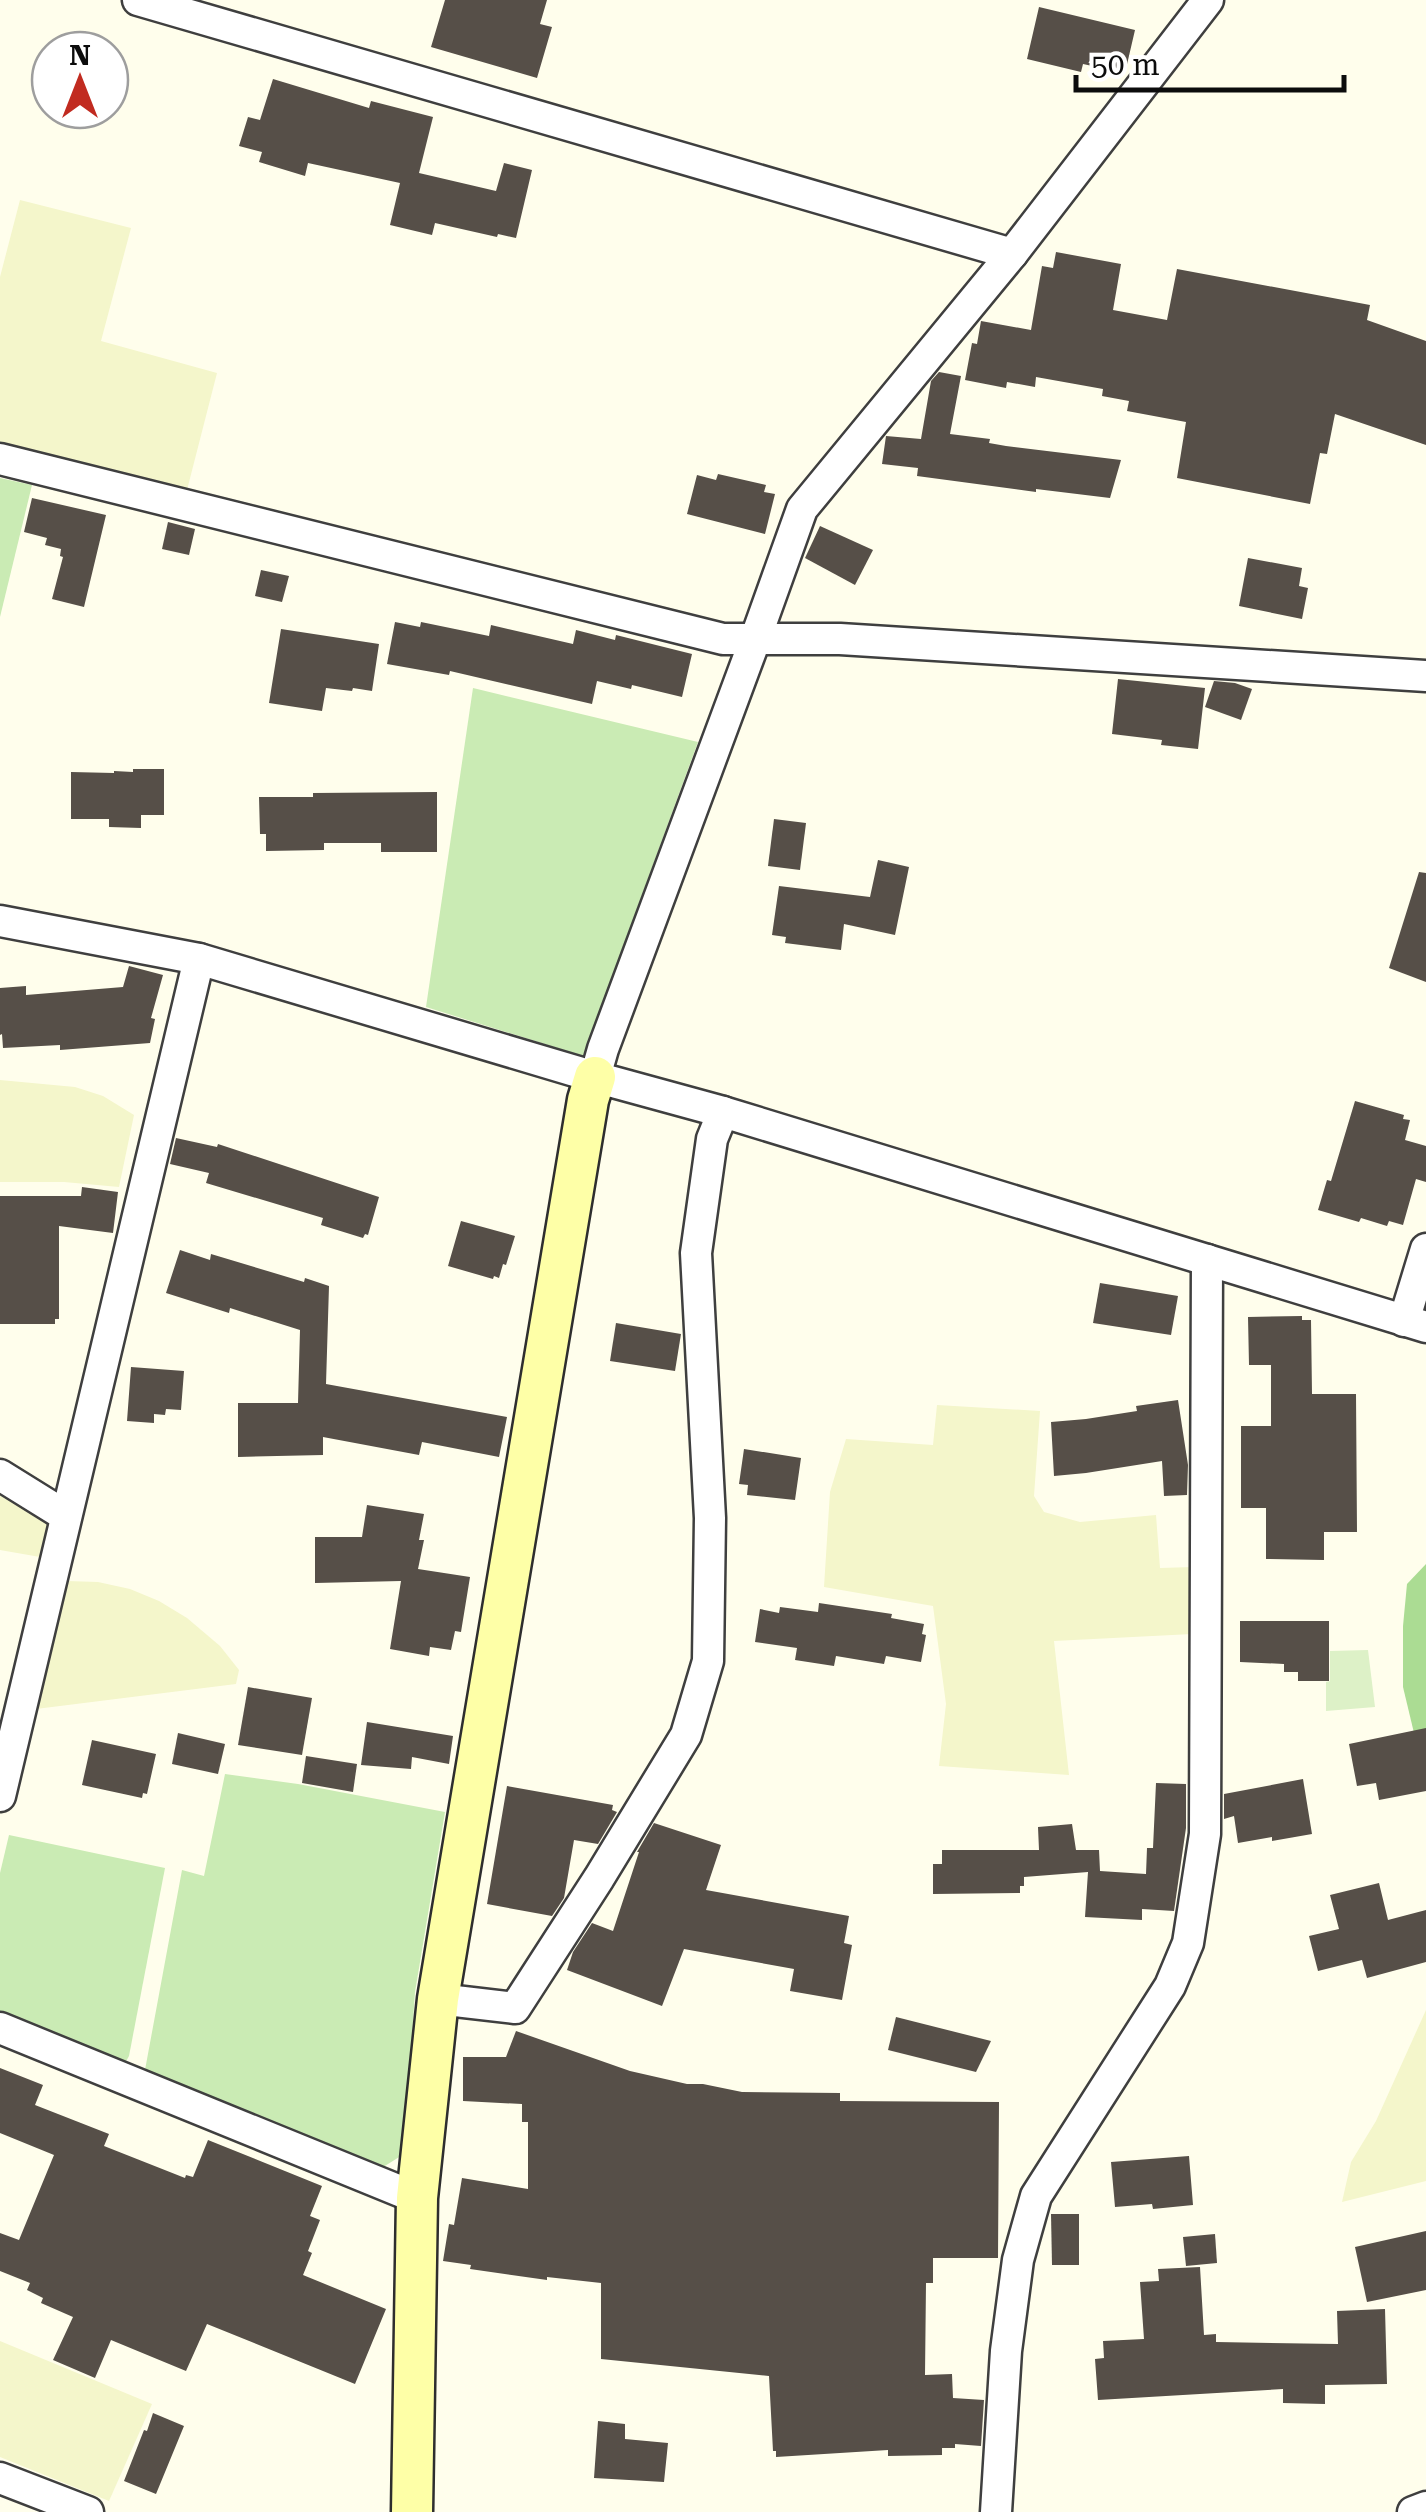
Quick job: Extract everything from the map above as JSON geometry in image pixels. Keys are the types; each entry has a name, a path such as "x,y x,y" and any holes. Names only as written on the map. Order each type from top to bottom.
{"street":[{"path":"138,0 1012,254"},
{"path":"412,2512 417,2198 438,1999 588,1100 610,1030 802,509 1012,254 1208,0"},
{"path":"0,459 722,639 840,639 1426,676"},
{"path":"0,922 199,959 722,1112 1415,1324 1426,1249"},
{"path":"0,1796 5,1752 66,1516 199,959"},
{"path":"438,1999 515,2008 686,1735 708,1660 710,1518 696,1253 712,1140 722,1112"},
{"path":"996,2512 1006,2351 1018,2260 1036,2196 1170,1986 1188,1943 1204,1834 1207,1260"},
{"path":"0,1476 66,1516"},
{"path":"0,2028 417,2198"},
{"path":"0,2478 88,2512"},
{"path":"1413,2512 1426,2507"}],"green space":[{"path":"20,200 131,228 101,341 217,373 187,490 0,445 0,277"},
{"path":"0,478 32,485 0,617"},
{"path":"473,688 698,742 583,1056 426,1007"},
{"path":"0,1080 75,1087 103,1096 134,1115 119,1187 0,1182"},
{"path":"937,1405 1040,1411 1034,1496 1044,1512 1080,1522 1156,1515 1160,1568 1193,1567 1192,1634 1054,1641 1069,1775 939,1766 946,1704 933,1606 824,1587 830,1492 846,1439 933,1445"},
{"path":"0,1489 48,1525 40,1557 0,1550"},
{"path":"1426,1564 1426,1744 1414,1733 1403,1687 1403,1626 1407,1584"},
{"path":"67,1581 130,1589 187,1618 220,1646 239,1670 236,1684 36,1709"},
{"path":"1368,1650 1375,1707 1326,1711 1330,1651"},
{"path":"225,1774 445,1812 415,1992 404,2154 380,2169 145,2070 182,1870 204,1876"},
{"path":"9,1835 165,1868 125,2063 0,2013 0,1873"},
{"path":"1426,2010 1426,2181 1342,2202 1351,2162 1376,2121"},
{"path":"0,2341 152,2404 109,2501 0,2457"}],"building":[{"path":"445,0 547,0 540,24 552,27 537,78 431,47"},
{"path":"1039,7 1135,30 1125,73 1083,64 1081,72 1027,59"},
{"path":"273,79 369,108 371,101 433,117 419,173 496,191 504,163 532,170 516,238 435,223 432,235 390,225 400,183 308,163 305,176 259,162 262,152 239,146 248,117 260,120"},
{"path":"1056,252 1121,264 1113,310 1167,320 1177,269 1370,305 1367,320 1426,341 1426,445 1335,414 1327,454 1320,453 1310,504 1177,478 1186,422 1127,411 1129,401 1102,396 1103,389 1036,377 1035,387 1007,382 1006,388 965,380 981,321 1031,330 1042,266 1053,268"},
{"path":"939,372 961,376 950,434 990,439 989,443 1006,446 1121,460 1110,498 917,476 918,468 882,464 886,436 921,439 931,381"},
{"path":"718,474 766,485 764,492 775,494 765,534 687,514 697,475 716,480"},
{"path":"32,498 106,515 84,607 52,599 63,557 61,549 45,545 47,538 24,532"},
{"path":"168,522 195,529 189,555 162,549"},
{"path":"820,526 873,550 855,585 805,558"},
{"path":"1248,558 1302,568 1299,586 1308,588 1302,619 1239,606"},
{"path":"261,570 289,576 282,602 255,596"},
{"path":"395,622 420,627 421,622 489,636 491,625 573,644 576,630 615,640 616,635 692,654 682,697 597,681 592,704 450,671 449,675 387,664"},
{"path":"281,629 379,644 372,691 326,688 322,711 269,703"},
{"path":"1118,679 1205,688 1198,749 1112,734"},
{"path":"1214,681 1252,689 1241,720 1205,707"},
{"path":"164,769 164,815 141,815 141,828 109,827 109,819 71,819 71,772 114,773"},
{"path":"437,792 437,852 381,852 381,843 324,843 324,850 266,851 266,834 260,834 259,797"},
{"path":"774,819 806,823 800,870 768,866"},
{"path":"878,860 909,867 895,935 844,924 841,950 785,943 786,937 772,935 779,886 870,897"},
{"path":"1419,872 1426,873 1426,982 1389,968"},
{"path":"129,966 163,975 151,1018 155,1019 150,1043 60,1050 60,1045 3,1048 0,988 26,986 26,995 123,987"},
{"path":"1355,1101 1404,1115 1403,1119 1410,1120 1405,1140 1426,1146 1426,1182 1416,1179 1403,1225 1389,1221 1387,1226 1361,1218 1359,1222 1318,1210"},
{"path":"176,1138 217,1147 218,1144 379,1197 368,1235 363,1238 321,1225 323,1218 206,1183 209,1173 170,1164"},
{"path":"82,1187 118,1192 113,1233 59,1226 59,1319 55,1319 55,1324 0,1324 0,1196 81,1196"},
{"path":"461,1221 515,1236 499,1278 448,1266"},
{"path":"180,1250 210,1260 211,1254 329,1286 326,1384 507,1417 499,1457 422,1442 419,1455 323,1437 323,1455 238,1457 238,1403 298,1403 300,1330 166,1293"},
{"path":"1100,1283 1178,1296 1171,1335 1093,1323"},
{"path":"1302,1316 1302,1320 1311,1320 1312,1394 1356,1394 1357,1532 1324,1532 1324,1560 1266,1559 1266,1508 1241,1508 1241,1426 1271,1426 1271,1365 1249,1365 1248,1317"},
{"path":"616,1323 681,1334 675,1371 610,1361"},
{"path":"131,1367 184,1371 181,1410 166,1409 165,1415 154,1414 154,1423 127,1421"},
{"path":"1178,1400 1188,1465 1187,1495 1164,1496 1162,1461 1054,1476 1051,1422 1137,1411 1136,1406"},
{"path":"744,1449 801,1458 795,1500 747,1495 748,1485 739,1484"},
{"path":"367,1505 424,1514 418,1569 470,1577 461,1632 455,1631 451,1650 430,1647 429,1656 390,1649 401,1581 315,1583 315,1537 362,1537"},
{"path":"819,1603 892,1614 891,1618 924,1624 921,1662 886,1656 884,1664 836,1656 834,1666 795,1660 797,1648 755,1642 760,1609 779,1613 780,1607 818,1612"},
{"path":"1240,1621 1329,1621 1329,1681 1298,1681 1298,1672 1284,1672 1284,1664 1240,1662"},
{"path":"248,1687 312,1698 302,1755 238,1745"},
{"path":"367,1722 453,1736 449,1764 412,1757 411,1769 361,1765"},
{"path":"1426,1728 1426,1791 1379,1800 1376,1783 1357,1786 1349,1744"},
{"path":"178,1733 225,1744 218,1774 172,1764"},
{"path":"92,1740 156,1754 147,1794 143,1793 142,1798 82,1785"},
{"path":"306,1756 357,1764 353,1792 302,1783"},
{"path":"1303,1779 1312,1834 1238,1843 1234,1816 1224,1819 1224,1794"},
{"path":"1156,1783 1186,1784 1186,1828 1174,1911 1142,1909 1142,1920 1085,1917 1088,1872 1024,1877 1020,1893 933,1894 933,1864 942,1864 942,1850 1039,1850 1038,1827 1072,1824 1076,1850 1099,1850 1100,1871 1146,1874 1147,1848 1153,1848"},
{"path":"507,1786 613,1805 612,1810 617,1812 598,1844 574,1840 564,1898 552,1916 487,1904"},
{"path":"654,1823 721,1845 706,1890 849,1916 844,1943 852,1945 842,2000 790,1991 794,1969 684,1949 662,2006 567,1970 573,1952 592,1923 613,1931 637,1852"},
{"path":"1379,1883 1388,1920 1426,1910 1426,1962 1367,1978 1362,1960 1318,1971 1309,1936 1339,1929 1330,1895"},
{"path":"896,2017 991,2041 976,2072 888,2050"},
{"path":"516,2031 630,2071 687,2084 742,2092 840,2093 840,2101 999,2102 998,2258 933,2258 933,2283 926,2283 925,2375 952,2374 953,2398 984,2400 981,2446 955,2444 955,2448 942,2448 942,2455 888,2456 888,2450 776,2457 769,2376 601,2359 601,2283 547,2280 470,2269 471,2265 443,2261 462,2178 528,2189 528,2122 522,2122 522,2104 463,2101 463,2057 506,2057"},
{"path":"0,2068 43,2085 35,2105 109,2134 104,2146 185,2178 193,2177 208,2140 322,2186 310,2216 320,2220 303,2275 386,2309 355,2384 207,2324 186,2371 111,2340 95,2378 53,2360 73,2317 41,2303 43,2298 27,2290 30,2283 0,2271 0,2233 19,2240 54,2155 0,2133"},
{"path":"1189,2156 1193,2205 1115,2207 1111,2162"},
{"path":"1051,2214 1079,2214 1079,2265 1052,2265"},
{"path":"1426,2231 1426,2290 1367,2302 1355,2247"},
{"path":"1215,2234 1217,2263 1186,2266 1183,2237"},
{"path":"1200,2267 1204,2335 1216,2334 1216,2342 1338,2344 1337,2311 1385,2309 1387,2384 1325,2385 1325,2404 1283,2403 1283,2389 1098,2400 1095,2359 1104,2358 1103,2341 1144,2339 1140,2282 1159,2281 1158,2269"},
{"path":"153,2413 184,2426 156,2494 124,2481"},
{"path":"598,2421 625,2424 625,2439 668,2443 664,2482 594,2478"}]}
